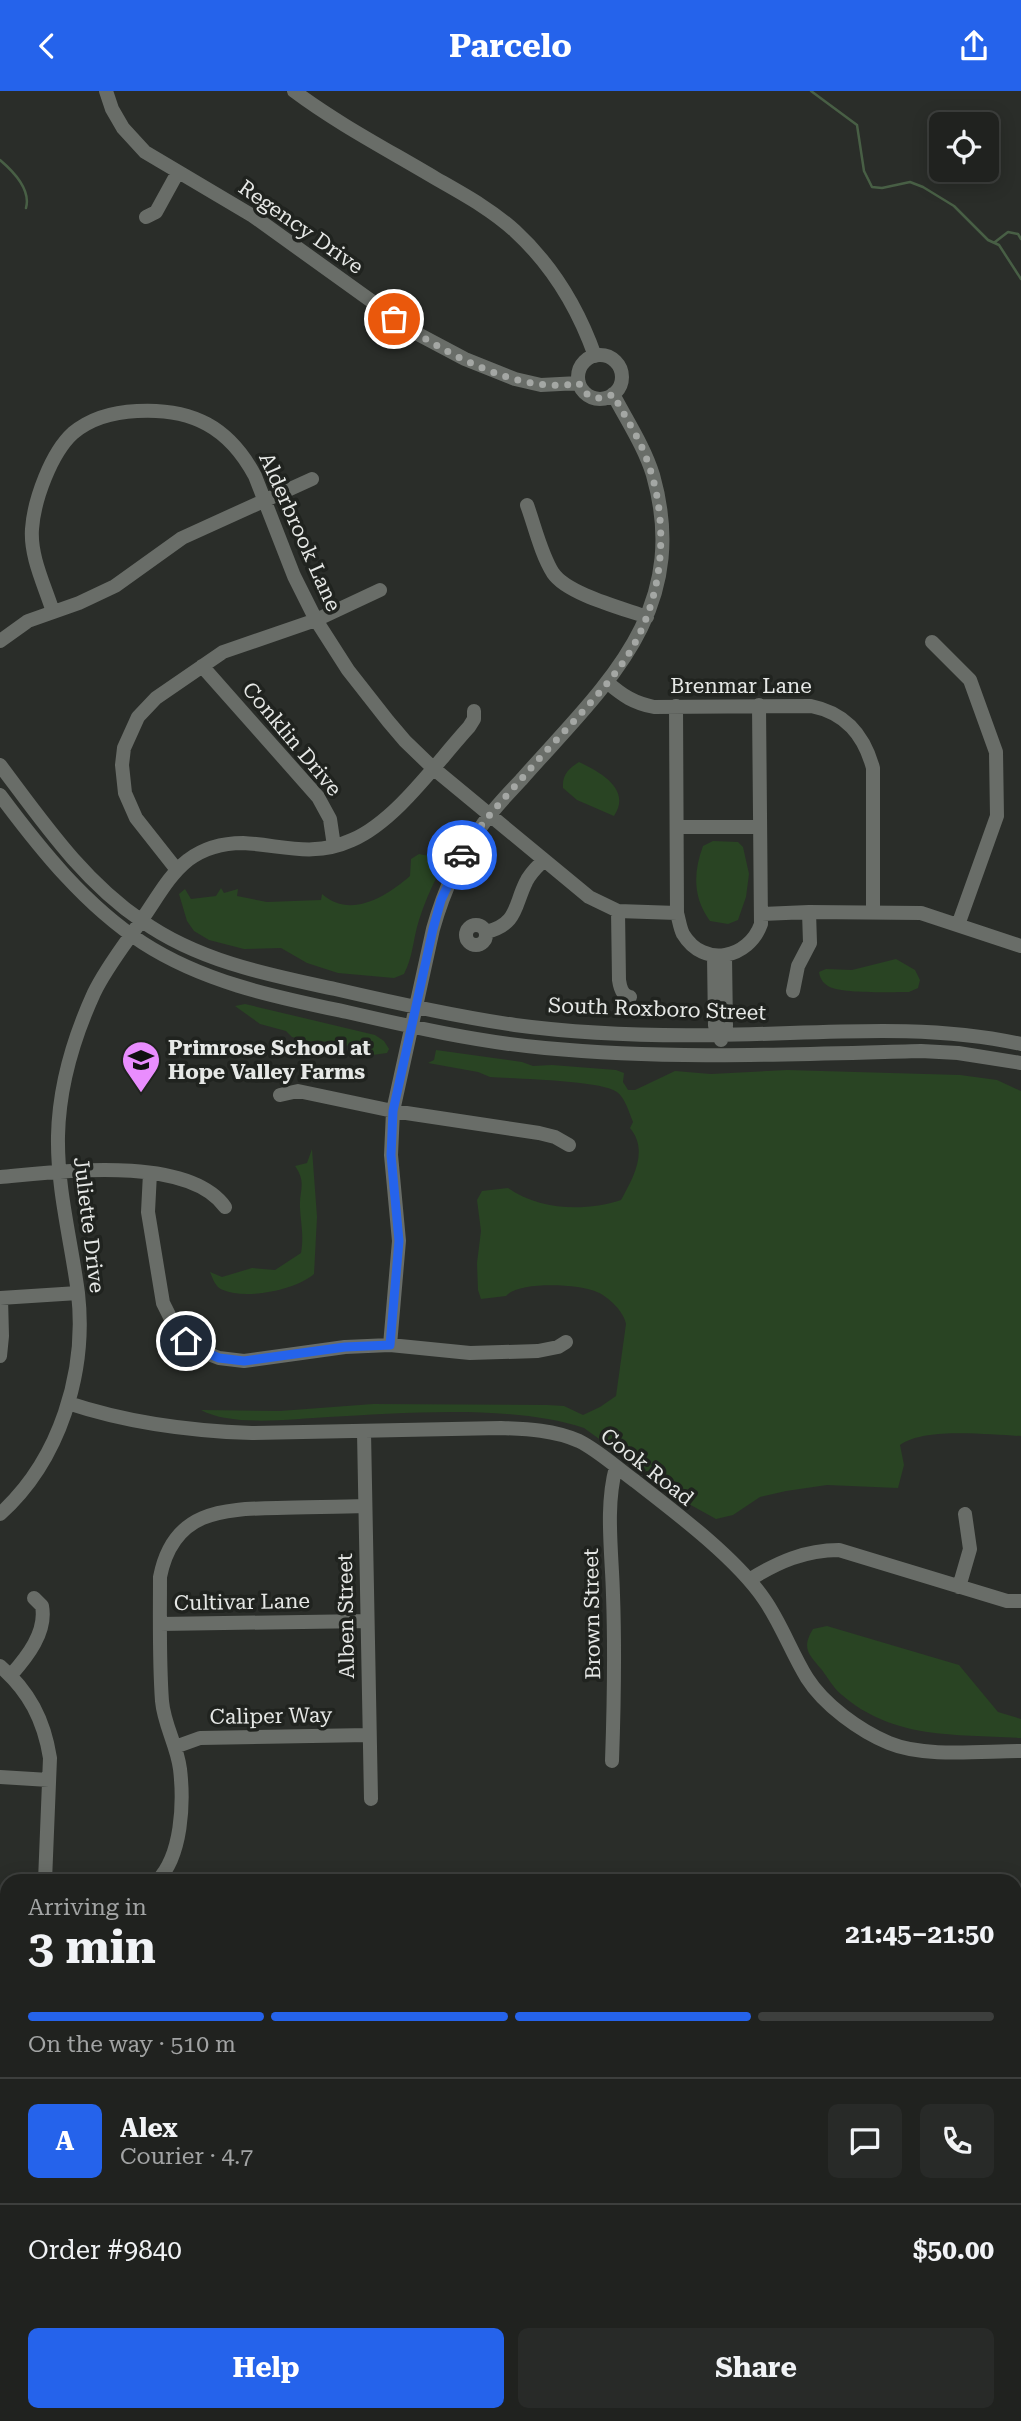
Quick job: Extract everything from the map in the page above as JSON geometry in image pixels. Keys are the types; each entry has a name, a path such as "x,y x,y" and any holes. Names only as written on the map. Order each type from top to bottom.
{"street":[{"name":"Regency Drive","path":"106,91 117,120 145,152 253,216 394,319 440,347 516,379 541,385 579,383"},
{"path":"294,91 342,124 471,199 515,231 535,251 563,287 579,315 595,356"},
{"path":"146,217 156,212 178,172"},
{"path":"595,356 610,358 620,368 621,382 613,394 600,399 587,395 578,376 583,363 595,356"},
{"path":"390,1345 399,1241 391,1155 393,1111 441,900 465,849 489,815 607,682 631,650 647,617 660,566 661,521 658,498 646,457 613,394"},
{"name":"Alderbrook Lane","path":"53,612 33,545 33,520 55,455 65,442 83,426 101,417 124,412 156,410 183,414 201,421 216,429 237,447 255,476 294,576 316,620 348,670 388,721 433,768 489,815 589,897 618,911"},
{"path":"0,641 28,621 99,595 182,538 312,479"},
{"path":"527,505 551,570 560,582 647,617"},
{"path":"380,590 316,620 223,652 156,698 130,731 122,765 125,793 141,825 177,870 201,852 230,844 306,851 334,846 359,837 382,823 472,723 474,711"},
{"path":"932,642 970,680 996,752 997,815 958,925"},
{"name":"Conklin Drive","path":"202,666 318,797 330,819 334,846"},
{"name":"Brenmar Lane","path":"607,682 637,704 654,707 759,705 821,708 846,720 864,742 871,759 873,912"},
{"path":"676,706 677,913 681,930 690,944 720,956 739,952 750,944 759,931 762,914 759,705"},
{"name":"South Roxboro Street","path":"0,765 81,869 141,921 180,943 218,959 299,982 477,1019 562,1030 646,1035 930,1031 966,1034 1021,1044"},
{"name":"South Roxboro Street","path":"0,795 50,861 131,935 171,960 252,991 412,1026 554,1049 621,1054 921,1051 958,1053 1021,1063"},
{"path":"678,827 760,827"},
{"path":"486,932 500,928 513,916 529,876 544,860"},
{"name":"Juliette Drive","path":"0,1514 37,1471 60,1426 68,1403 79,1343 78,1293 60,1172 58,1134 68,1062 96,990 177,870"},
{"path":"630,997 621,990 619,980 618,911 677,913"},
{"path":"793,991 798,966 810,943 809,912"},
{"path":"762,914 921,912 1021,946"},
{"path":"720,956 715,1026 721,1033 721,1054"},
{"path":"280,1095 298,1091 393,1111 538,1133 555,1137 569,1145"},
{"path":"0,1177 103,1169 150,1173 173,1177 201,1188 216,1196 225,1207"},
{"path":"150,1173 148,1212 163,1303 177,1331 198,1349 219,1358 244,1361 345,1347 390,1345 470,1353 538,1352 566,1342"},
{"path":"0,1356 1,1298 78,1293"},
{"name":"Cook Road","path":"68,1403 136,1422 216,1432 501,1428 549,1431 579,1441 665,1505 750,1580 768,1604 814,1687 850,1720 892,1744 931,1751 1021,1751"},
{"name":"Alben Street","path":"364,1432 370,1799"},
{"name":"Brown Street","path":"612,1761 614,1640 611,1505 616,1467"},
{"path":"163,1874 169,1868 180,1828 180,1769 163,1704 160,1624 162,1563 173,1540 193,1522 207,1515 232,1509 365,1506"},
{"path":"959,1587 970,1549 965,1514"},
{"path":"750,1580 789,1558 819,1550 839,1551 1007,1601 1021,1601"},
{"path":"34,1598 42,1606 42,1622 33,1647 6,1670 27,1693 43,1724 50,1758 45,1874"},
{"name":"Cultivar Lane","path":"160,1624 367,1621"},
{"name":"Caliper Way","path":"175,1747 200,1738 369,1735"},
{"path":"0,1777 49,1780"}],"shaded area":[{"path":"579,762 604,776 616,790 619,806 614,816 577,800 563,788 567,772"},
{"path":"464,821 466,824 438,874 423,908 407,968 404,974 394,978 338,973 307,963 281,948 244,949 209,940 194,931 187,921 179,894 185,889 191,899 216,896 221,888 224,893 238,889 237,896 267,902 321,900 322,894 344,905 368,902 379,898 410,876 411,859 419,854 429,855 442,849 453,831"},
{"path":"713,841 738,842 743,847 749,874 746,897 738,920 728,924 710,921 700,903 696,885 697,866 703,846"},
{"path":"896,959 915,970 920,980 918,988 909,992 834,989 822,980 819,972 826,969 852,970"},
{"path":"245,1004 375,1035 384,1041 389,1049 387,1053 358,1057 357,1049 337,1042 308,1041 292,1037 286,1031 260,1024 235,1006"},
{"path":"436,1050 522,1062 533,1066 616,1070 624,1073 623,1082 628,1090 635,1090 675,1071 711,1074 787,1070 960,1075 997,1080 1021,1091 1021,1436 958,1433 911,1439 900,1445 904,1465 898,1488 827,1485 786,1491 760,1497 733,1515 716,1519 689,1504 584,1428 555,1420 458,1412 245,1420 229,1419 201,1410 280,1411 373,1404 547,1405 564,1406 583,1415 616,1396 626,1324 619,1310 606,1297 588,1289 550,1285 523,1288 506,1296 481,1299 477,1263 481,1231 477,1200 482,1191 508,1188 534,1201 563,1207 592,1206 621,1200 634,1174 639,1155 636,1137 630,1128 633,1122 625,1101 617,1092 594,1085 490,1077 478,1072 428,1063 434,1060"},
{"path":"312,1149 317,1217 314,1274 295,1285 270,1292 244,1294 220,1289 210,1272 222,1277 252,1268 275,1270 301,1253 302,1182 295,1166 307,1163"},
{"path":"827,1626 959,1665 998,1712 1021,1719 1021,1738 927,1732 883,1720 862,1710 836,1690 808,1651 809,1636 813,1629"}],"waterway":[{"path":"811,91 857,125 864,171 872,187 882,188 910,182 954,206 988,240 999,245 1021,279"},
{"path":"0,160 23,188 26,208"},
{"path":"995,242 1008,232 1018,234 1021,239"}],"way so far":[{"path":"394,319 440,347 516,379 541,385 579,383 587,395 593,398 607,398 613,394 646,457 658,498 661,521 657,584 647,617 631,650 617,671 489,815 462,855"}],"place":[{"name":"Primrose School at Hope Valley Farms","path":"141,1094"}],"route":[{"path":"186,1341 219,1358 244,1361 345,1347 390,1345 399,1241 391,1155 393,1111 433,929 441,900 462,855"}]}
